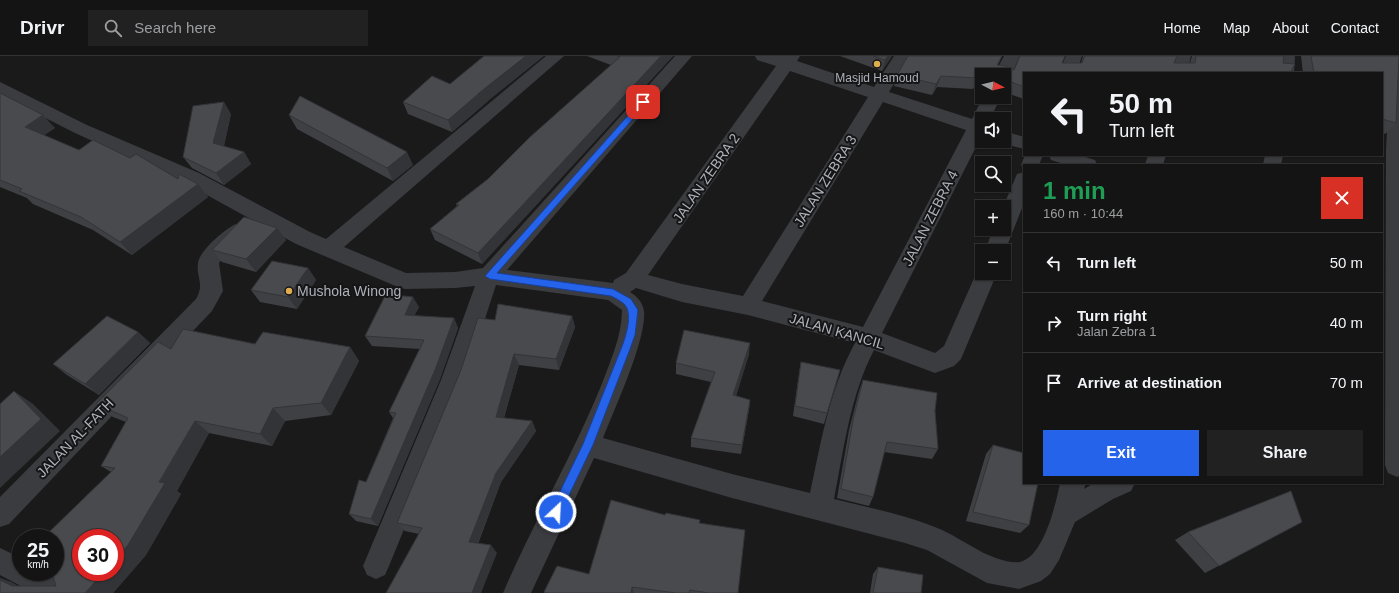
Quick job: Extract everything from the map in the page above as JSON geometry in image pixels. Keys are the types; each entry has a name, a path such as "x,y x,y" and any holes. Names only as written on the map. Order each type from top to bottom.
{"street":[{"path":"329,248 556,56"},
{"path":"376,566 453,380 490,276 684,56"},
{"path":"763,56 789,60 878,94 975,127"},
{"name":"JALAN ZEBRA 3","path":"748,306 902,56"},
{"path":"1006,68 1012,56"},
{"path":"1067,72 1074,56"},
{"path":"1178,72 1183,56"},
{"path":"1285,72 1287,56"},
{"name":"JALAN ZEBRA 2","path":"613,292 633,279 789,60"},
{"path":"1393,465 1388,148 1399,76"},
{"path":"0,88 81,129 192,178 303,238 405,281 455,280 490,276 613,292 628,302 634,310 631,335 588,445 517,593"},
{"name":"JALAN ZEBRA 4","path":"819,508 848,383 857,357 869,338 975,136"},
{"path":"1011,139 1023,144"},
{"path":"1061,156 1085,164"},
{"path":"1011,211 1023,181"},
{"name":"JALAN AL-FATH","path":"0,515 204,305 212,291 208,262 218,249 256,213"},
{"name":"JALAN KANCIL","path":"633,279 682,293 748,306 869,338 936,362 946,359 954,352 983,280"},
{"path":"588,445 732,486 905,530 934,540 987,570 1019,576 1032,572 1040,565 1050,550 1066,513 1073,484"},
{"path":"1066,513 1104,491 1120,484"},
{"path":"0,561 12,567"},
{"path":"39,581 62,593"}],"building":[{"path":"484,56 526,56 448,120 403,102 432,76 450,84"},
{"path":"617,56 661,56 478,253 430,229 459,205 456,204 488,179 530,137 620,57"},
{"path":"873,56 888,56 885,60"},
{"path":"908,56 1002,56 997,65 1007,66 1007,68 975,68 975,78 941,76 936,84 897,75"},
{"path":"1020,56 1065,56 1062,63 1082,63 1085,56 1177,56 1174,63 1195,63 1196,56 1284,56 1283,63 1295,64 1291,72 1023,72 1023,87 1011,82 1011,70 1014,70"},
{"path":"1311,56 1399,56 1396,123 1383,119 1383,72 1314,72"},
{"path":"0,93 43,115 25,127 79,150 93,140 130,158 136,154 178,179 179,174 198,184 120,242 81,217 19,191 22,189 0,180"},
{"path":"300,96 407,152 387,168 289,115"},
{"path":"224,102 213,143 244,152 216,173 183,157 193,106"},
{"path":"244,217 277,228 246,259 212,250"},
{"path":"272,261 308,268 288,297 251,290"},
{"path":"386,294 413,297 405,315 454,318 435,370 371,519 349,514 359,480 366,482 396,413 389,412 424,340 365,336"},
{"path":"498,304 572,316 556,359 514,354 496,417 532,421 496,473 469,542 491,545 472,593 386,593 422,528 397,523 461,370 478,318 495,320"},
{"path":"107,316 138,332 85,384 53,364"},
{"path":"183,329 255,344 263,332 350,347 321,403 273,408 260,434 195,421 159,482 165,483 124,550 124,529 72,529 72,581 96,581 85,593 0,593 0,580 12,586 56,586 54,581 64,581 64,529 52,529 115,468 101,466 128,418 96,404 158,342 171,349"},
{"path":"684,330 750,343 733,395 750,400 742,445 691,438 715,372 676,363"},
{"path":"801,362 840,370 827,413 795,406"},
{"path":"863,380 937,393 935,411 938,449 887,442 873,497 841,489 853,420"},
{"path":"14,391 41,419 0,457 0,404"},
{"path":"993,445 1023,453 1023,484 1038,484 1029,525 973,512"},
{"path":"1291,491 1302,522 1219,566 1188,532"},
{"path":"611,500 665,515 666,513 700,520 699,523 745,530 738,593 709,593 690,590 689,593 676,593 632,587 631,593 544,592 557,566 589,574"},
{"path":"878,567 923,575 921,593 873,593"}],"place":[{"name":"Masjid Hamoud","path":"877,64"},
{"name":"Mushola Winong","path":"289,291"}],"route":[{"path":"556,512 588,445 631,335 634,310 628,302 613,292 490,276 643,102"}]}
